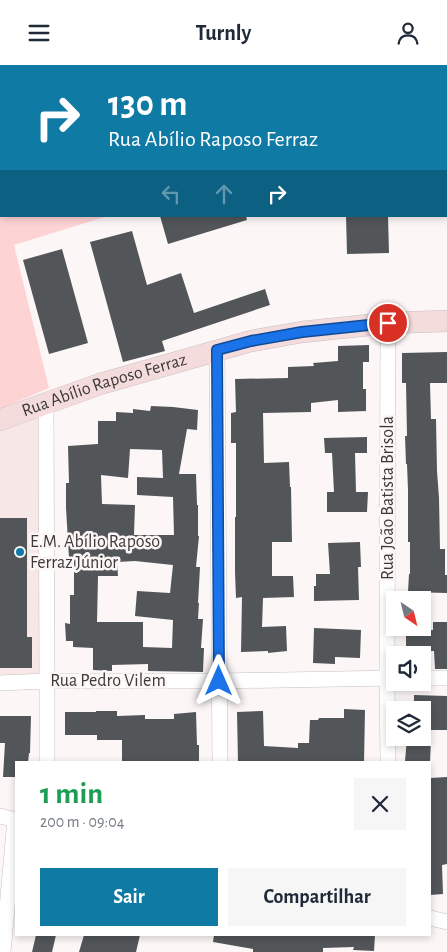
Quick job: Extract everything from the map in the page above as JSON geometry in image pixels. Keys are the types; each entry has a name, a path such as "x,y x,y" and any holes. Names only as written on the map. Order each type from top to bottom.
{"street":[{"name":"Rua Abílio Raposo Ferraz","path":"0,420 100,384 251,341 302,332 388,323 447,321"},
{"name":"Rua João Batista Brisola","path":"388,323 391,646"},
{"path":"217,350 220,761"},
{"path":"46,403 47,761"},
{"path":"431,678 447,677"},
{"name":"Rua Pedro Vilem","path":"0,683 386,678"},
{"name":"Rua João Batista Brisola","path":"388,761 391,691"},
{"path":"4,952 10,819"},
{"path":"431,918 447,922"}],"shaded area":[{"path":"0,217 105,217 14,245 49,388 0,409"},
{"name":"E.M. Abílio Raposo Ferraz Júnior","path":"40,412 40,675 0,677 0,428"}],"building":[{"path":"160,217 246,217 247,220 168,244"},
{"path":"346,217 388,217 389,253 347,254"},
{"path":"132,231 147,285 181,273 194,313 265,289 270,305 162,341 165,351 123,362 90,242"},
{"path":"62,249 88,343 49,354 23,260"},
{"path":"369,345 369,362 363,362 363,389 366,389 366,411 338,412 338,400 311,403 311,412 263,413 264,463 289,462 291,487 292,542 272,542 272,576 293,576 294,597 263,598 262,627 286,626 287,651 268,653 268,651 241,652 242,597 236,598 235,572 236,443 231,443 231,413 236,412 235,379 288,378 288,367 314,366 313,363 338,361 338,346"},
{"path":"447,352 447,383 430,383 431,419 436,419 440,549 445,549 447,593 408,591 410,542 408,542 405,436 407,436 406,383 402,383 402,353"},
{"path":"151,406 198,410 197,430 187,429 179,474 196,474 199,536 196,567 200,567 198,619 203,619 201,648 204,648 203,672 148,671 148,664 112,665 112,671 93,670 93,648 73,647 73,641 66,641 65,623 70,624 70,595 74,595 74,558 69,558 66,508 66,483 69,483 68,446 98,444 98,421 116,421 116,412 133,413 133,409 150,411","holes":["130,449 162,450 163,478 137,477 137,495 173,497 174,535 134,535 135,505 102,504 101,475 128,478","135,561 173,565 170,593 137,591 135,616 173,620 172,648 143,647 143,622 97,622 98,576 118,576 117,562"]},
{"path":"367,437 367,453 355,453 356,492 368,492 367,512 327,512 327,492 334,492 332,453 325,453 324,438"},
{"path":"0,518 27,518 27,637 32,637 32,668 0,668"},
{"path":"360,542 361,567 358,567 359,600 314,601 316,574 330,574 328,543"},
{"path":"433,622 447,622 447,669 435,669 434,651 431,651 431,646 406,646 406,636 431,636 431,630 433,630"},
{"path":"314,628 361,630 360,658 335,657 335,664 313,663"},
{"path":"414,695 447,696 447,730 431,730 431,701 414,701"},
{"path":"344,709 365,710 364,761 238,761 237,712 263,711 264,746 298,748 298,743 309,743 310,720 344,718"},
{"path":"117,711 117,716 145,715 145,719 174,719 174,714 196,712 199,761 122,761 122,740 97,740 97,735 65,735 65,712"},
{"path":"0,716 31,716 28,761 15,761 15,777 3,777 5,743 0,743"},
{"path":"406,746 431,746 430,761 405,761"},
{"path":"447,777 447,864 442,865 443,894 431,895 431,778"},
{"path":"36,936 56,936 52,952 32,952"},
{"path":"84,936 140,936 136,952 79,952"},
{"path":"214,936 375,936 374,951 353,950 354,947 323,948 323,952 253,952 253,949 213,942"}],"place":[{"name":"E.M. Abílio Raposo Ferraz Júnior","path":"20,552"}],"route":[{"path":"219,681 217,350 251,341 302,332 388,323"}]}
